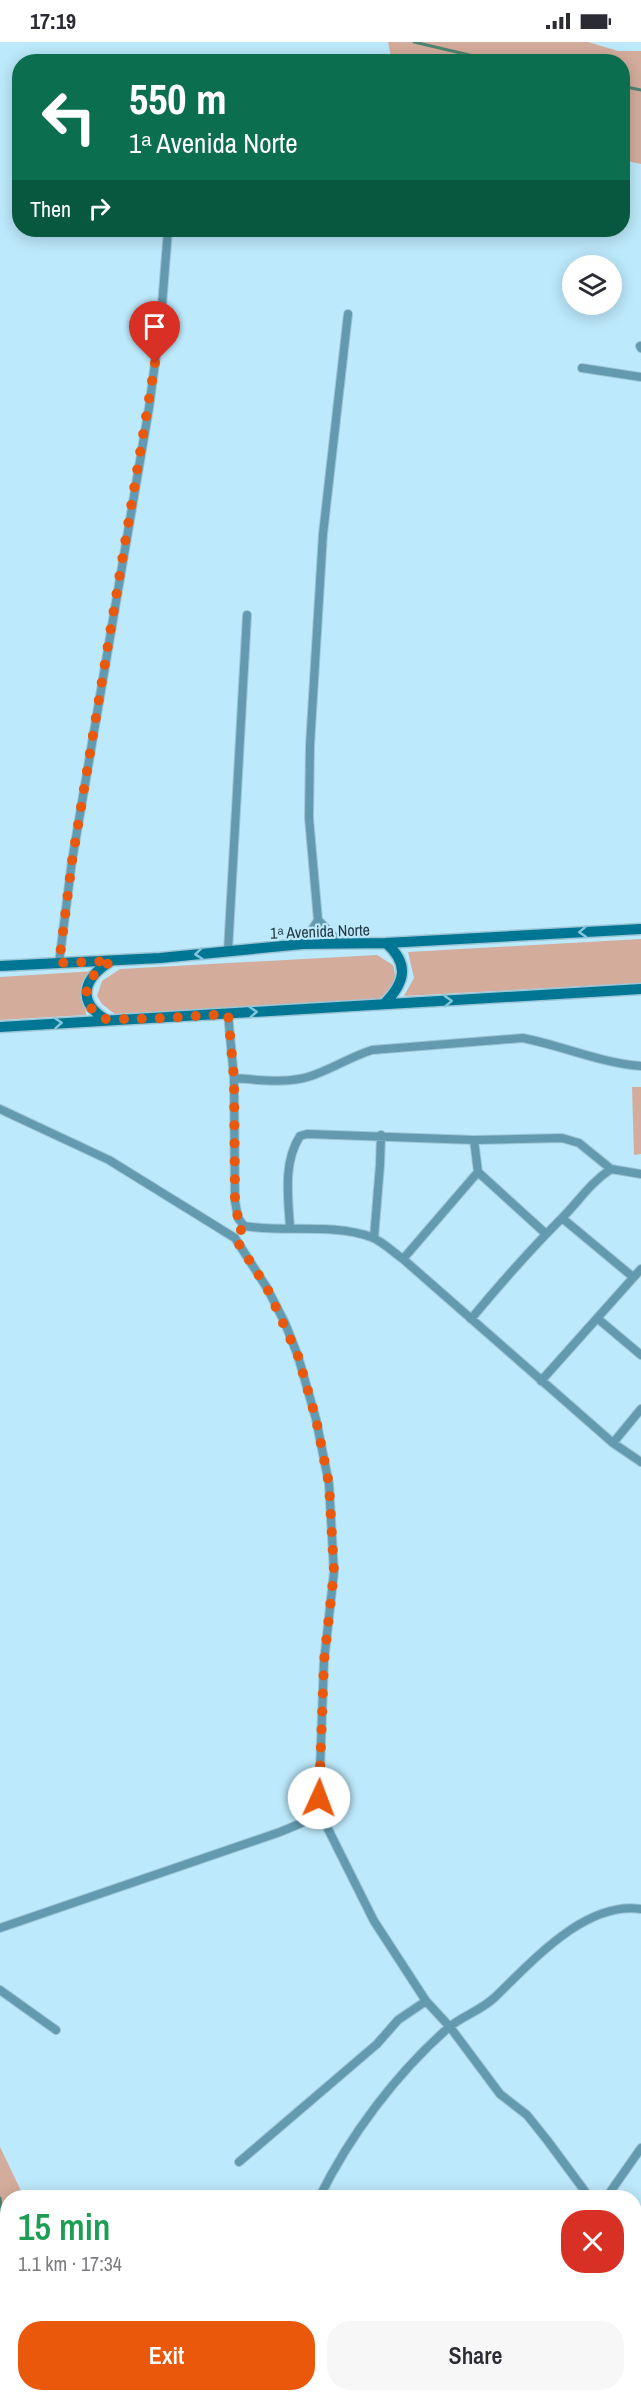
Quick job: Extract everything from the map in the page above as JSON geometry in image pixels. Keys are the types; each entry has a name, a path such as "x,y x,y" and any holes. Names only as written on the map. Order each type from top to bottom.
{"main road":[{"name":"1ᵃ Avenida Norte","path":"0,966 112,961 303,944 386,943 641,929"},
{"path":"384,1004 397,990 402,973 400,958 386,943"},
{"path":"105,1019 93,1010 87,992 91,978 112,961"},
{"path":"0,1027 641,989"}],"street":[{"path":"59,963 76,838 149,408 161,318 167,237"},
{"path":"303,944 312,933 318,920 309,818 310,745 323,534 348,314"},
{"path":"582,368 641,377"},
{"path":"228,951 247,615"},
{"path":"318,920 340,943"},
{"path":"228,1014 234,1078 235,1202 238,1218 244,1226 260,1229 290,1227 374,1238 403,1259 614,1443 641,1462"},
{"path":"234,1078 294,1080 324,1071 349,1058 372,1050 523,1038 546,1042 620,1065 641,1066"},
{"path":"0,1109 109,1160 235,1238 267,1288 298,1356 316,1419 329,1484 334,1572 324,1661 319,1798 321,1815 374,1921 426,2001 450,2027 500,2094 527,2115 584,2190"},
{"path":"290,1227 289,1162 300,1136 320,1133 474,1140 562,1138 579,1143 611,1169 641,1174"},
{"path":"374,1238 381,1135"},
{"path":"474,1140 478,1172 545,1233"},
{"path":"471,1319 595,1179 611,1169"},
{"path":"403,1259 478,1172"},
{"path":"562,1218 633,1277"},
{"path":"235,1238 244,1226"},
{"path":"541,1381 641,1269"},
{"path":"597,1318 641,1355"},
{"path":"614,1443 641,1409"},
{"path":"0,1928 280,1832 321,1815"},
{"path":"323,2190 328,2178 369,2117 401,2077 450,2027 479,2010 526,1965 579,1924 611,1911 641,1910"},
{"path":"0,1990 56,2030"},
{"path":"239,2162 377,2044 398,2020 426,2001"},
{"path":"612,2190 641,2148"}],"shaded area":[{"path":"388,42 588,42 618,51 641,51 641,164 630,162 630,54 391,54"},
{"path":"641,939 641,983 404,996 414,978 408,952"},
{"path":"377,955 393,965 395,976 391,988 379,999 116,1015 102,1004 97,996 102,981 120,969"},
{"path":"95,971 84,997 86,1015 0,1020 0,977"},
{"path":"632,1087 641,1087 641,1154 634,1155"},
{"path":"0,2147 21,2190 0,2190"}],"waterway":[{"path":"414,42 465,54"},
{"path":"630,88 641,90"}],"route":[{"path":"155,363 72,861 59,963 112,961 100,968 91,978 87,992 89,1004 93,1010 105,1019 228,1014 234,1078 235,1202 238,1218 244,1226 235,1238 267,1288 285,1323 298,1356 316,1419 329,1484 334,1572 324,1661 319,1798"}]}
